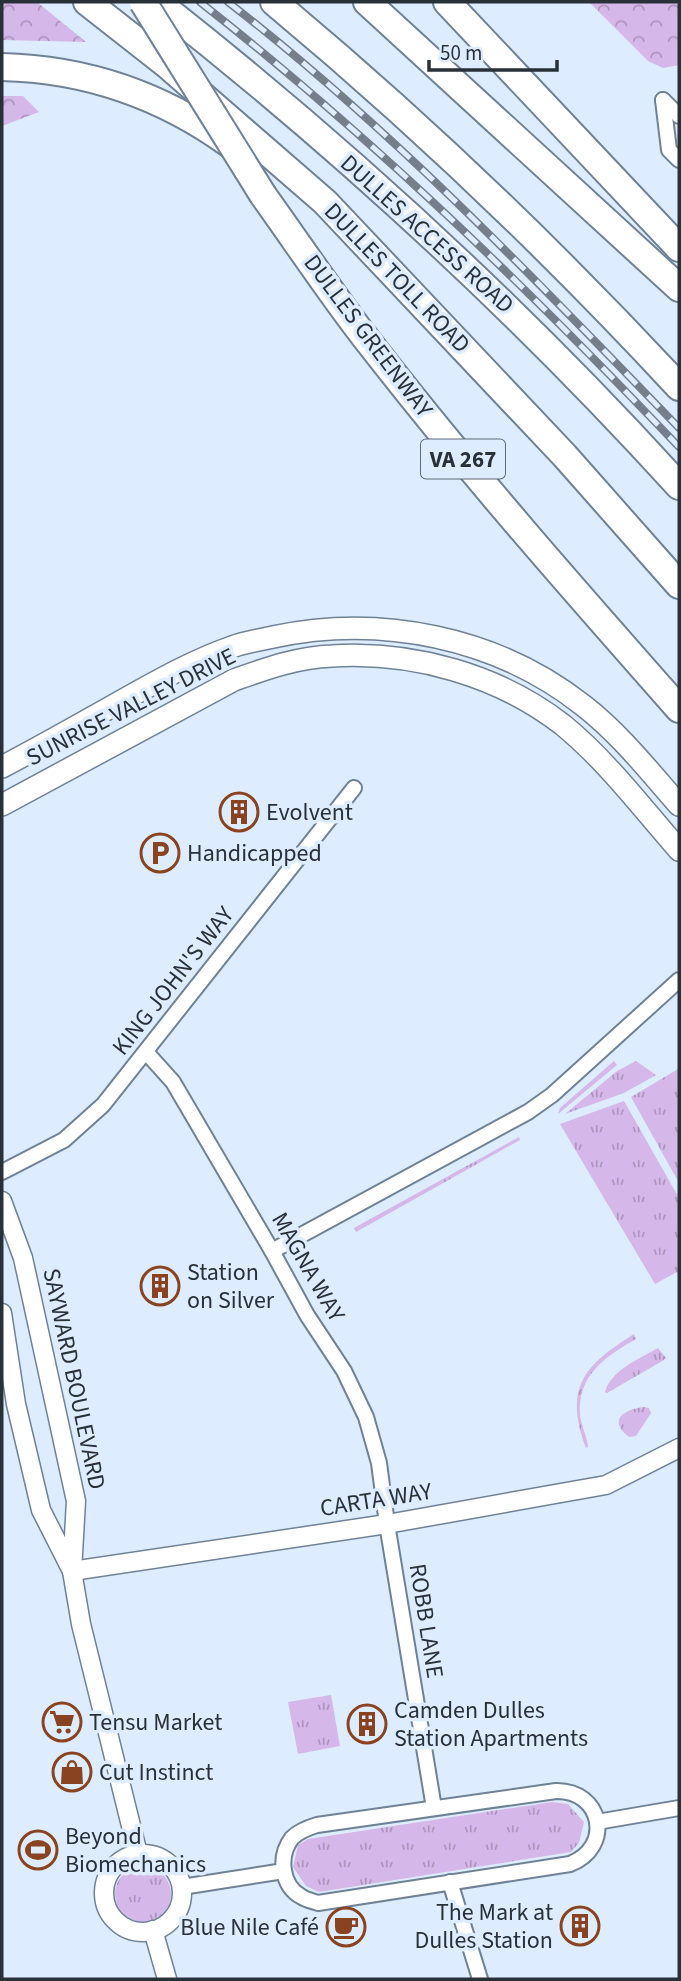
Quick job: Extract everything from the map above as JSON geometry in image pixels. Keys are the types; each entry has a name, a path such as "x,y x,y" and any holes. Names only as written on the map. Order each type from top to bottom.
{"highway":[{"name":"DULLES TOLL ROAD","path":"87,2 166,64 326,202 392,275 486,371 679,585"},
{"name":"DULLES GREENWAY","path":"144,2 263,195 342,307 571,588 679,709"},
{"name":"DULLES ACCESS ROAD","path":"157,2 268,93 458,258 566,365 679,486"},
{"path":"274,2 359,75 496,201 679,387"},
{"path":"367,2 679,288"},
{"path":"447,2 679,248"},
{"path":"2,66 35,68 80,76 129,89 174,107 243,153 392,275"}],"main road":[{"name":"SUNRISE VALLEY DRIVE","path":"2,767 189,665 234,646 294,632 393,629 458,642 494,654 543,679 584,706 618,737 679,805"},
{"name":"SUNRISE VALLEY DRIVE","path":"2,805 245,676 267,668 330,656 385,657 438,666 475,677 514,694 548,715 598,758 679,850"}],"street":[{"path":"674,155 663,100 679,116"},
{"name":"KING JOHN'S WAY","path":"2,1172 64,1140 85,1124 146,1052 354,788"},
{"path":"272,1251 528,1112 552,1095 679,980"},
{"name":"MAGNA WAY","path":"146,1052 173,1082 272,1251 297,1299 344,1371 366,1417 379,1463 387,1524"},
{"name":"SAYWARD BOULEVARD","path":"2,1201 23,1258 76,1501 72,1571 88,1657 138,1854"},
{"name":"SAYWARD BOULEVARD","path":"2,1313 16,1404 41,1510 72,1571"},
{"name":"CARTA WAY","path":"72,1571 387,1524 606,1485 679,1448"},
{"name":"ROBB LANE","path":"387,1524 434,1808"},
{"path":"569,1791 580,1796 593,1810 597,1822 595,1842 588,1853 577,1861 556,1866 318,1903 300,1897 291,1887 284,1871 286,1848 293,1837 304,1829 317,1825 569,1791"},
{"path":"597,1822 679,1808"},
{"path":"138,1854 161,1858 171,1865 181,1886 182,1898 172,1919 153,1930 128,1928 109,1912 105,1900 108,1875 126,1858 138,1854"},
{"path":"181,1886 284,1871"},
{"path":"450,1882 480,1979"},
{"path":"153,1930 167,1979"}],"green space":[{"path":"2,2 37,2 86,42 2,40"},
{"path":"589,2 679,2 679,65 663,68 648,61"},
{"path":"2,96 23,96 39,112 2,126"},
{"path":"614,1061 617,1065 558,1114 560,1108"},
{"path":"636,1061 656,1075 624,1093 565,1114 617,1071"},
{"path":"678,1069 679,1072 679,1183 631,1097"},
{"path":"624,1101 679,1198 679,1276 677,1272 655,1284 560,1124"},
{"path":"519,1137 520,1140 356,1232 354,1228"},
{"path":"634,1334 636,1339 604,1360 588,1378 583,1389 580,1415 588,1447 586,1448 577,1409 578,1394 583,1381 602,1357"},
{"path":"658,1348 666,1358 664,1360 605,1392 619,1371"},
{"path":"649,1408 651,1413 636,1436 629,1437 619,1425 621,1416 630,1410"},
{"path":"331,1695 340,1746 298,1754 288,1702"},
{"path":"552,1802 568,1804 584,1822 579,1843 571,1852 319,1892 306,1886 293,1867 298,1845 308,1839"},
{"path":"143,1866 154,1868 163,1874 169,1883 169,1905 163,1914 154,1920 143,1922 132,1920 123,1914 117,1905 115,1894 117,1883 123,1874 132,1868"}],"railway":[{"path":"200,2 264,53 388,160 507,272 679,447"},
{"path":"228,2 289,51 405,153 516,261 679,428"}],"place":[{"name":"Evolvent","path":"239,812"},
{"name":"Handicapped","path":"160,853"},
{"name":"Station on Silver","path":"160,1286"},
{"name":"Tensu Market","path":"62,1722"},
{"name":"Camden Dulles Station Apartments","path":"367,1724"},
{"name":"Cut Instinct","path":"72,1772"},
{"name":"Beyond Biomechanics","path":"38,1850"},
{"name":"The Mark at Dulles Station","path":"580,1926"},
{"name":"Blue Nile Café","path":"346,1927"}]}
